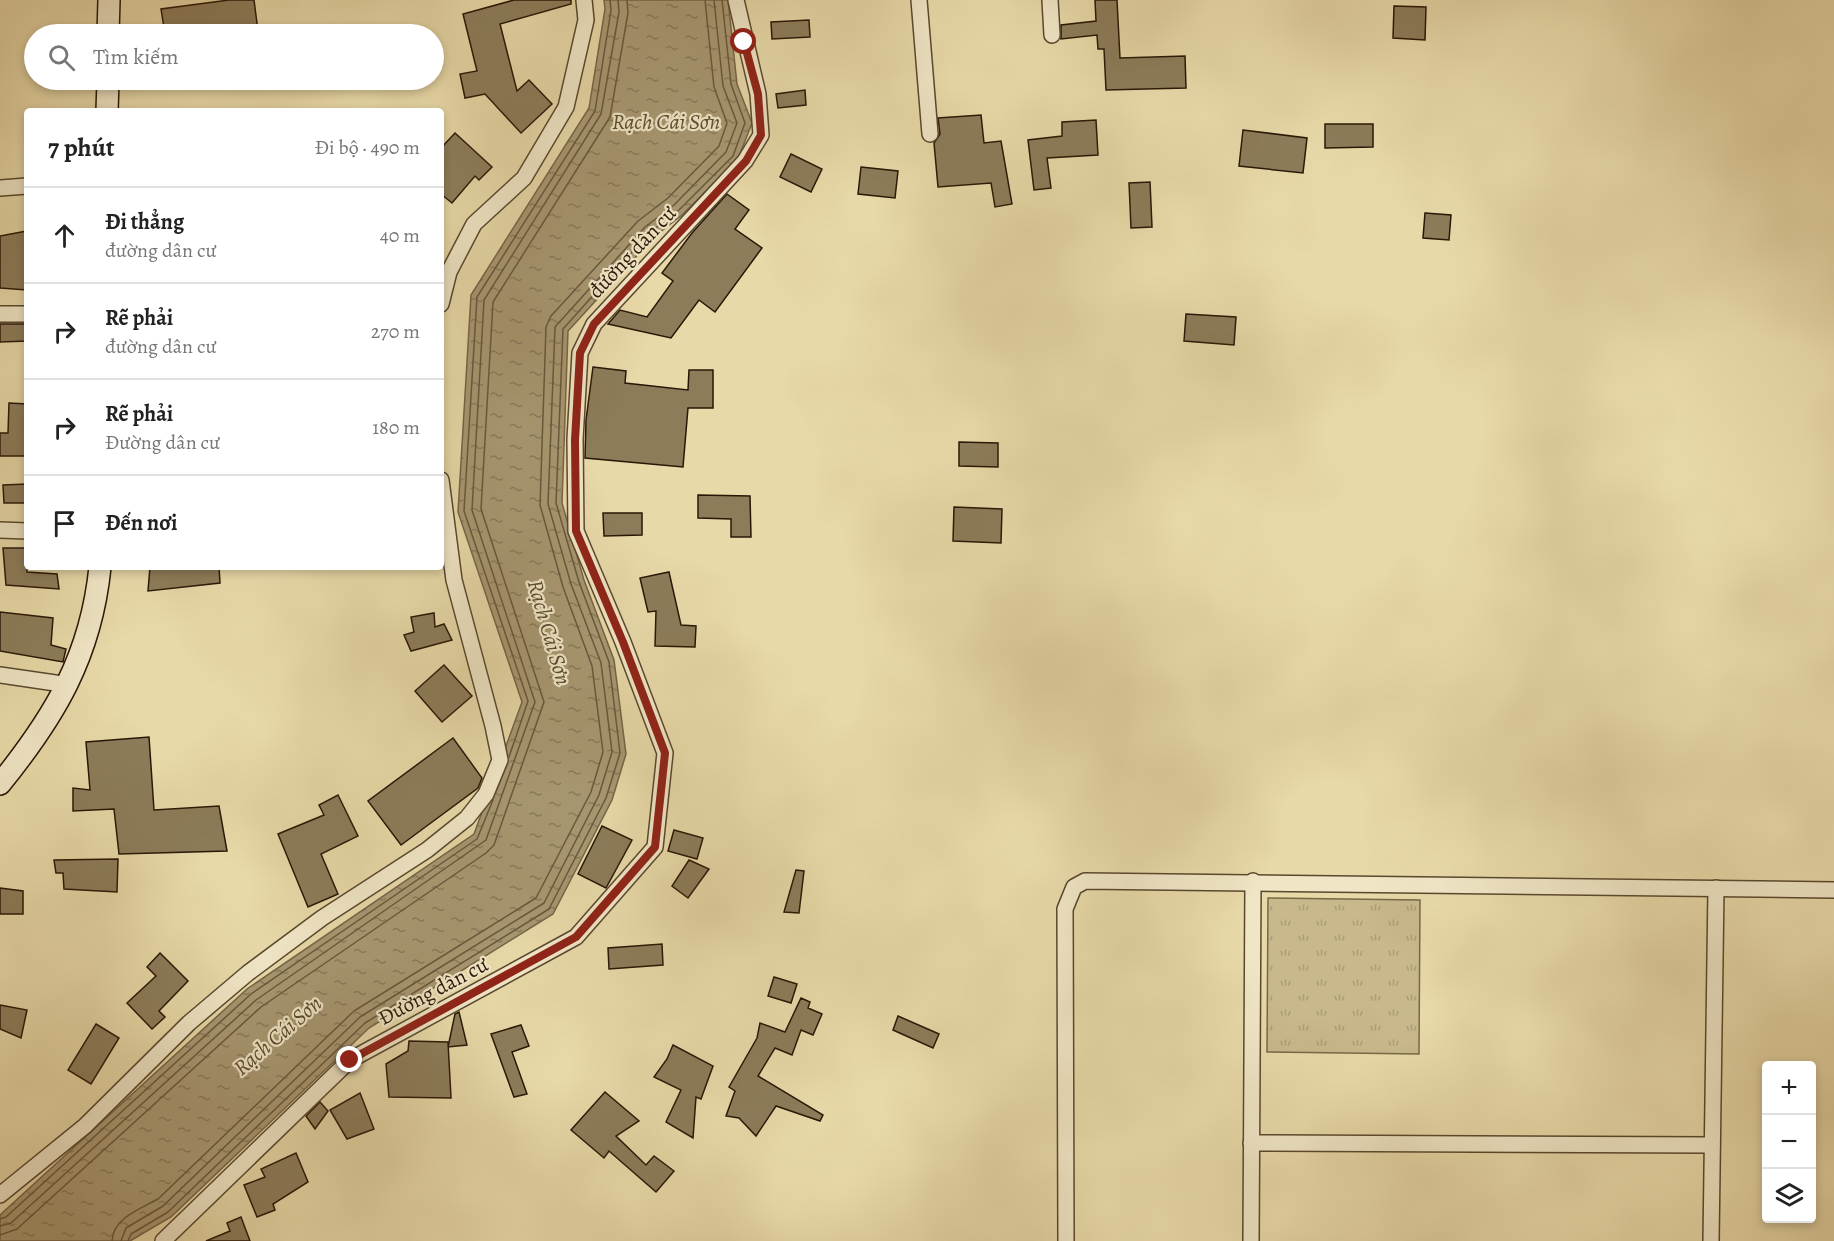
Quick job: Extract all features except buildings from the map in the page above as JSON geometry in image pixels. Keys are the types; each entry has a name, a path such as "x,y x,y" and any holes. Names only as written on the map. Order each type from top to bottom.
{"street":[{"path":"108,24 109,0"},
{"path":"444,290 448,272 474,224 524,178 566,107 586,20 584,0"},
{"name":"đường dân cư","path":"665,753 623,642 576,531 575,440 580,353 594,324 746,161 761,135 758,94 736,0"},
{"path":"920,0 930,134"},
{"path":"1050,0 1052,35"},
{"path":"107,108 108,90"},
{"path":"0,188 24,186"},
{"path":"0,314 24,314"},
{"path":"0,1195 85,1126 189,1023 248,973 322,918 427,850 467,818 486,794 500,760 494,726 454,580 444,503"},
{"path":"0,530 24,531"},
{"path":"0,784 35,741 69,685 96,605 100,570"},
{"path":"0,675 69,685"},
{"name":"Đường dân cư","path":"163,1241 350,1060 576,937 655,847 665,753"},
{"path":"1066,1241 1065,909 1074,887 1091,881 1253,881 1834,890"},
{"path":"1251,1241 1253,881"},
{"path":"1711,1241 1716,888"},
{"path":"1251,1143 1712,1144"}],"green space":[{"path":"1268,898 1420,900 1419,1054 1267,1052"}],"water":[{"name":"Rạch Cái Sơn","path":"604,0 728,0 737,84 752,123 738,159 682,215 654,237 568,331 562,503 584,580 614,660 626,754 612,800 553,914 369,1028 171,1217 130,1241 0,1241 0,1215 247,989 474,834 522,702 458,512 471,295 589,108 605,9"}],"route":[{"path":"350,1060 576,937 655,847 665,753 623,642 576,531 575,440 580,353 594,324 746,161 761,135 758,94 744,42"}]}
